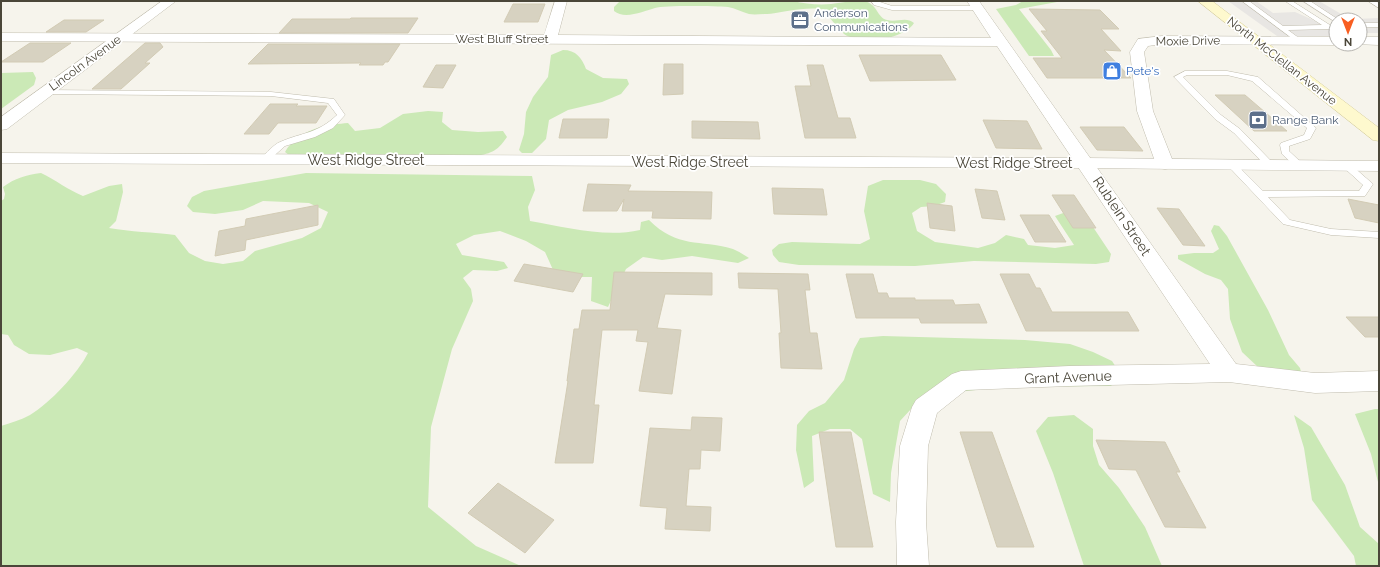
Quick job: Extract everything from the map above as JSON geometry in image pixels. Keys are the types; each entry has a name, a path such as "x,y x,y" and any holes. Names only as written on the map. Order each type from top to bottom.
{"main road":[{"name":"North McClellan Avenue","path":"1204,1 1379,136"}],"street":[{"name":"Lincoln Avenue","path":"1,125 170,1"},
{"path":"550,39 561,1"},
{"name":"Rublein Street","path":"976,4 1229,373"},
{"name":"Moxie Drive","path":"1165,164 1145,111 1137,52 1143,42 1162,40 1299,41 1328,35"},
{"name":"West Bluff Street","path":"1,37 1002,42"},
{"path":"1368,41 1379,41"},
{"name":"West Ridge Street","path":"1,158 1086,163 1379,166"},
{"name":"Grant Avenue","path":"913,566 911,522 914,446 925,407 961,381 1069,376 1229,373 1315,383 1379,381"}],"lane":[{"path":"874,1 876,4 892,8 976,4"},
{"path":"1245,1 1299,41"},
{"path":"1288,1 1328,30"},
{"path":"1306,1 1328,15"},
{"path":"1370,1 1379,6"},
{"path":"1368,25 1379,25"},
{"path":"1282,28 1328,33"},
{"path":"1270,165 1237,130 1218,117 1178,77 1185,73 1227,73 1255,79 1312,128 1307,137 1284,145 1285,152 1300,166"},
{"path":"45,92 271,94 331,101 341,115 330,126 312,135 282,144 264,160"},
{"path":"1232,165 1287,222 1330,232 1379,234"},
{"path":"1260,194 1362,194 1368,184 1347,166"}],"green space":[{"path":"620,1 793,1 807,4 831,4 864,1 872,5 884,19 890,21 908,20 914,23 909,29 892,37 871,40 851,37 844,34 830,18 832,14 820,9 811,8 767,14 749,14 728,7 679,6 660,7 624,15 618,14 614,11 614,7"},
{"path":"1023,1 1057,2 1019,9 1054,56 1029,56 996,9 1016,5"},
{"path":"563,50 572,51 578,55 583,61 586,69 603,78 627,79 629,84 621,94 602,102 568,110 549,120 546,139 532,153 522,153 519,150 524,134 526,112 533,97 548,77 551,55"},
{"path":"33,72 36,78 34,85 1,109 1,73"},
{"path":"428,111 443,112 442,122 452,130 478,132 503,131 507,137 500,146 492,152 472,157 289,155 285,152 287,148 297,139 309,131 321,127 348,123 355,131 380,128 403,114"},
{"path":"41,173 83,196 109,186 122,184 123,192 116,221 109,228 175,235 189,253 205,261 223,264 243,261 255,251 302,238 321,228 328,212 309,203 263,201 243,210 215,214 193,212 187,206 192,197 204,191 306,173 532,176 535,190 528,207 530,221 571,229 613,233 640,230 641,222 649,220 660,229 679,239 733,249 749,258 738,263 692,256 662,260 643,257 626,269 608,307 591,301 592,277 570,277 554,272 545,252 526,241 500,231 474,235 456,244 462,255 504,262 508,268 497,271 473,270 463,278 471,289 473,301 452,349 431,427 428,507 476,546 521,566 1,566 1,426 27,417 38,410 71,378 88,353 77,348 50,355 29,354 14,345 8,335 1,334 1,201 4,199 5,194 3,187 21,177"},
{"path":"883,180 920,180 936,184 946,194 945,202 934,206 921,207 912,213 917,231 935,242 978,248 995,243 1006,235 1024,239 1028,245 1055,248 1074,245 1055,216 1066,212 1091,224 1111,254 1109,262 1096,264 974,261 915,266 799,265 779,262 773,255 772,250 779,244 792,242 860,244 870,239 864,211 868,186"},
{"path":"1214,225 1219,226 1227,236 1268,310 1289,355 1300,368 1302,375 1259,368 1242,352 1230,319 1228,289 1221,280 1205,274 1178,259 1178,255 1213,253 1219,249 1211,231"},
{"path":"883,336 1025,340 1070,344 1093,352 1112,361 1121,375 1111,386 1002,387 923,396 900,421 891,473 890,502 873,494 862,439 850,429 830,429 812,436 814,481 804,488 796,450 797,425 809,411 825,403 844,380 854,349 860,338"},
{"path":"1379,409 1379,486 1371,454 1355,414"},
{"path":"1074,415 1093,429 1093,446 1099,465 1119,488 1145,527 1162,566 1084,566 1053,473 1036,431 1048,417"},
{"path":"1294,415 1311,427 1345,485 1360,527 1379,544 1379,566 1356,566 1354,556 1312,500 1304,448"}],"shaded area":[{"path":"1228,1 1256,1 1273,13 1295,12 1328,26 1328,36 1277,36"},
{"path":"1301,1 1319,1 1338,12 1328,12 1328,18"},
{"path":"1368,18 1379,18 1379,33 1368,33"}],"building":[{"path":"513,4 545,4 538,22 504,22"},
{"path":"1029,9 1100,10 1119,29 1101,29 1121,51 1104,50 1131,78 1047,78 1033,58 1062,58 1041,31 1047,31"},
{"path":"418,18 408,33 279,33 292,19"},
{"path":"64,20 104,20 86,32 46,32"},
{"path":"30,43 71,43 43,62 1,62"},
{"path":"145,43 160,43 163,47 145,63 150,63 121,89 92,89"},
{"path":"268,44 400,44 388,62 385,62 383,65 359,65 361,63 248,64"},
{"path":"859,55 941,55 956,80 870,81"},
{"path":"664,64 683,64 683,94 663,95"},
{"path":"436,65 456,65 443,88 423,87"},
{"path":"807,65 823,65 838,118 850,118 856,138 805,138 795,86 811,86"},
{"name":"Range Bank","path":"1215,95 1245,95 1287,131 1254,131"},
{"path":"270,104 327,106 316,123 278,123 269,134 244,134"},
{"path":"563,119 609,119 607,138 559,138"},
{"path":"983,120 1027,121 1042,149 996,148"},
{"path":"692,121 758,122 760,139 692,138"},
{"path":"1080,127 1124,127 1143,151 1097,150"},
{"path":"588,184 631,185 628,191 712,192 711,219 652,218 653,211 622,211 624,199 617,211 583,211"},
{"path":"772,188 823,189 827,215 774,214"},
{"path":"975,189 997,191 1005,220 982,218"},
{"path":"1052,195 1074,195 1096,228 1073,228"},
{"path":"1348,199 1379,205 1379,223 1355,218"},
{"path":"927,203 952,206 955,231 930,228"},
{"path":"318,205 318,225 246,240 245,250 215,256 219,231 245,226 246,219"},
{"path":"1157,208 1179,209 1205,246 1183,245"},
{"path":"1020,215 1049,215 1066,242 1035,242"},
{"path":"524,264 583,274 573,292 514,281"},
{"path":"614,272 712,273 712,295 665,294 657,328 681,330 672,394 639,391 648,342 636,341 638,330 602,330 594,405 599,405 593,463 555,463 568,381 574,329 579,329 582,310 610,310"},
{"path":"738,273 808,274 810,290 805,290 810,333 817,333 822,369 781,368 779,333 781,333 778,289 739,288"},
{"path":"846,274 873,274 878,293 887,293 889,298 953,300 955,305 979,304 987,323 921,323 919,318 856,318"},
{"path":"1000,274 1029,274 1036,288 1040,288 1052,312 1128,312 1139,331 1026,331"},
{"path":"1346,317 1379,317 1379,337 1365,337"},
{"path":"692,417 722,418 720,451 701,450 700,469 689,469 686,506 711,507 710,531 665,529 667,508 640,506 650,428 691,430"},
{"path":"819,432 851,432 873,547 836,547"},
{"path":"960,432 992,432 1034,547 997,547"},
{"path":"1096,440 1165,442 1180,472 1176,472 1206,528 1165,527 1136,470 1109,469"},
{"path":"498,483 554,520 525,553 468,513"}],"place":[{"name":"Anderson Communications","path":"800,20"},
{"name":"Pete's","path":"1112,71"},
{"name":"Range Bank","path":"1258,120"}]}
